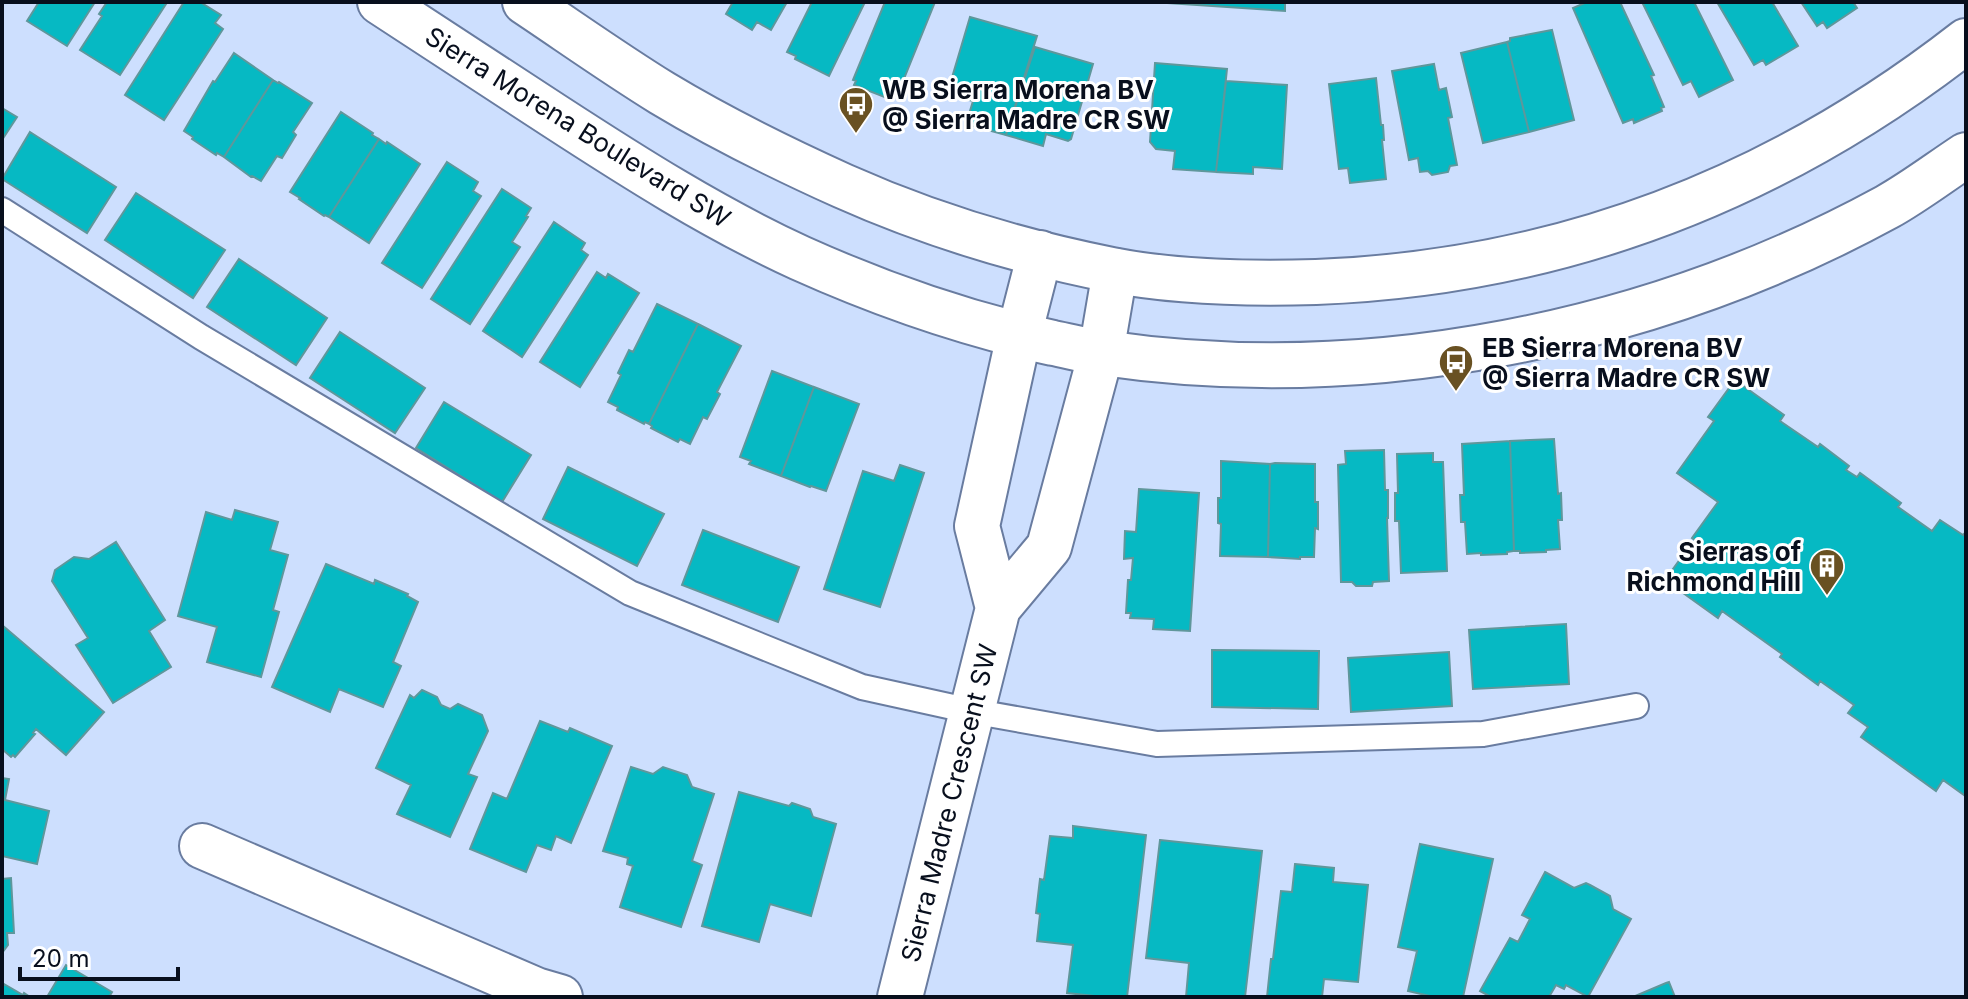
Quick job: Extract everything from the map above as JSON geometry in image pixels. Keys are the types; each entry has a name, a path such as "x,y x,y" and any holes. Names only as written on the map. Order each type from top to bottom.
{"street":[{"name":"Sierra Morena Boulevard SW","path":"380,2 710,214 800,258 892,296 1019,335 1101,353 1197,363 1294,364 1390,359 1485,347 1570,330 1694,293 1814,244 1891,204 1966,155"},
{"path":"525,2 663,94 754,144 915,214 1040,253 1115,271 1236,282 1358,280 1439,272 1518,257 1597,237 1673,211 1791,156 1848,124 1927,72 1966,41"},
{"name":"Sierra Madre Crescent SW","path":"998,608 977,526 1040,253"},
{"name":"Sierra Madre Crescent SW","path":"900,997 998,608 1049,547 1101,353 1115,271"},
{"path":"202,846 536,990 560,997"}],"lane":[{"path":"2,210 201,337 630,593 862,687 971,711 1157,744 1483,734 1636,706"}],"building":[{"path":"39,2 95,2 67,46 27,21"},
{"path":"107,2 166,4 120,75 80,50 102,16 99,14"},
{"path":"184,2 200,2 221,15 215,23 223,29 164,120 125,95"},
{"path":"733,2 787,2 771,30 757,22 752,30 726,14"},
{"path":"812,2 865,2 829,76 787,52"},
{"path":"885,2 935,2 897,96 889,93 887,98 854,85 856,81 853,80"},
{"path":"1285,2 1285,11 1168,3"},
{"path":"1587,2 1620,2 1654,75 1651,76 1664,107 1662,111 1634,123 1633,119 1623,123 1573,8"},
{"path":"1642,2 1694,2 1733,80 1699,97 1691,81 1683,85"},
{"path":"1717,2 1772,2 1798,46 1766,65 1763,60 1754,65"},
{"path":"1801,2 1853,2 1857,8 1827,28 1823,22 1817,26"},
{"path":"970,17 1037,36 1006,135 966,124 973,101 954,96 953,91 948,91"},
{"path":"1552,30 1574,120 1529,132 1507,42 1510,38"},
{"path":"1507,42 1529,132 1483,143 1461,53"},
{"path":"1035,47 1093,64 1068,141 1046,134 1043,146 1006,135"},
{"path":"234,53 273,80 224,157 216,155 184,131 213,81"},
{"path":"1155,63 1227,69 1216,172 1173,169 1175,151 1156,149 1150,142"},
{"path":"1434,64 1439,90 1446,88 1457,165 1450,166 1448,172 1432,175 1428,171 1420,172 1418,158 1409,160 1392,71"},
{"path":"1376,78 1386,179 1350,183 1348,168 1339,169 1329,84"},
{"path":"273,80 312,103 293,132 296,135 282,158 277,156 261,181 224,157"},
{"path":"1226,81 1287,85 1282,169 1253,167 1253,174 1216,172"},
{"path":"2,108 17,117 2,140"},
{"path":"341,112 379,139 329,217 290,192"},
{"path":"30,132 116,187 87,233 2,179"},
{"path":"379,139 420,164 369,243 329,217"},
{"path":"447,162 478,182 473,191 481,196 422,288 382,263"},
{"path":"502,189 531,208 512,242 520,247 470,324 431,299"},
{"path":"136,193 225,250 193,298 105,240"},
{"path":"554,222 585,243 581,250 588,255 522,357 483,331"},
{"path":"239,259 327,318 296,365 207,307"},
{"path":"597,272 606,278 608,274 639,293 580,387 540,362"},
{"path":"657,304 698,324 649,424 644,424 608,402 629,350 633,352"},
{"path":"698,324 741,346 707,419 703,417 690,444 680,439 678,442 649,424"},
{"path":"340,332 425,388 395,433 310,378"},
{"path":"772,371 814,387 781,476 749,464 751,461 740,457"},
{"name":"Sierras of Richmond Hill","path":"1735,380 1784,415 1780,421 1818,447 1820,444 1849,466 1846,470 1857,477 1860,473 1901,503 1898,507 1932,531 1940,520 1963,535 1966,532 1964,795 1943,780 1936,791 1861,737 1868,727 1848,713 1854,705 1820,681 1818,685 1780,657 1782,654 1722,611 1718,618 1665,580 1691,544 1697,548 1700,544 1692,538 1718,502 1677,473 1714,421 1708,417"},
{"path":"814,387 859,404 826,491 781,476"},
{"path":"444,402 531,455 502,502 416,448"},
{"path":"1554,439 1558,494 1561,493 1562,520 1558,520 1560,549 1520,553 1514,551 1510,441"},
{"path":"1510,441 1514,551 1507,554 1467,554 1465,522 1461,522 1460,495 1464,495 1462,444"},
{"path":"1384,450 1385,490 1388,490 1389,581 1356,586 1352,582 1341,582 1338,465 1346,464 1345,451"},
{"path":"1433,453 1433,462 1443,462 1447,571 1401,573 1399,521 1395,521 1397,454"},
{"path":"1221,461 1270,464 1268,557 1220,556 1218,498 1221,498"},
{"path":"1270,464 1315,464 1318,529 1315,528 1314,557 1268,557"},
{"path":"900,465 924,473 880,607 824,589 863,471 894,481"},
{"path":"568,467 664,514 637,566 543,519"},
{"path":"1139,489 1199,493 1190,631 1153,629 1154,619 1130,618 1131,613 1126,613 1133,558 1124,559 1125,531 1136,532"},
{"path":"235,510 278,522 270,550 288,555 273,610 279,612 261,677 207,662 217,627 178,616 206,512 232,520"},
{"path":"703,530 799,567 778,622 682,585"},
{"path":"116,542 165,620 149,631 171,667 113,703 76,645 88,638 52,581 55,570 74,557 89,559"},
{"path":"326,564 374,584 375,580 408,594 418,602 393,662 401,666 383,707 339,689 330,712 272,687"},
{"path":"1566,624 1569,684 1473,689 1469,630"},
{"path":"2,625 104,712 66,755 36,729 15,757 2,749"},
{"path":"1212,650 1319,651 1318,709 1212,707"},
{"path":"1449,652 1452,706 1351,712 1348,658"},
{"path":"422,690 437,697 441,705 450,709 458,704 482,715 488,731 468,774 477,777 450,837 397,814 411,785 376,768 410,695 414,698"},
{"path":"540,721 568,732 570,728 612,746 571,843 556,836 551,850 537,845 526,872 470,849 493,793 507,799"},
{"path":"631,767 653,774 663,767 687,775 692,787 714,794 692,861 702,865 681,927 620,907 633,866 627,864 628,858 603,851"},
{"path":"2,778 9,779 5,800 49,811 37,864 2,856"},
{"path":"739,792 789,806 792,803 810,809 813,817 836,824 811,916 770,904 759,942 702,926"},
{"path":"1073,826 1146,835 1127,997 1067,993 1073,945 1037,941 1040,879 1044,880 1050,836 1073,838"},
{"path":"1160,840 1262,851 1245,997 1186,997 1189,963 1146,958"},
{"path":"1420,844 1493,859 1463,997 1434,997 1408,991 1417,951 1398,947"},
{"path":"1295,864 1334,868 1333,882 1368,885 1358,982 1324,979 1322,997 1267,997 1281,891 1292,892"},
{"path":"1545,872 1574,888 1586,883 1590,885 1610,896 1613,909 1631,919 1588,997 1566,985 1564,989 1556,985 1549,997 1491,997 1480,991 1510,938 1518,942 1530,919 1522,915"},
{"path":"11,878 14,933 7,933 8,945 2,953 2,879"},
{"path":"66,965 112,992 109,997 47,997"},
{"path":"1669,982 1675,997 1633,997 1666,983"},
{"path":"4,984 23,995 30,997 2,997"}],"place":[{"name":"WB Sierra Morena BV @ Sierra Madre CR SW","path":"856,135"},
{"name":"EB Sierra Morena BV @ Sierra Madre CR SW","path":"1456,393"},
{"name":"Sierras of Richmond Hill","path":"1827,597"}]}
